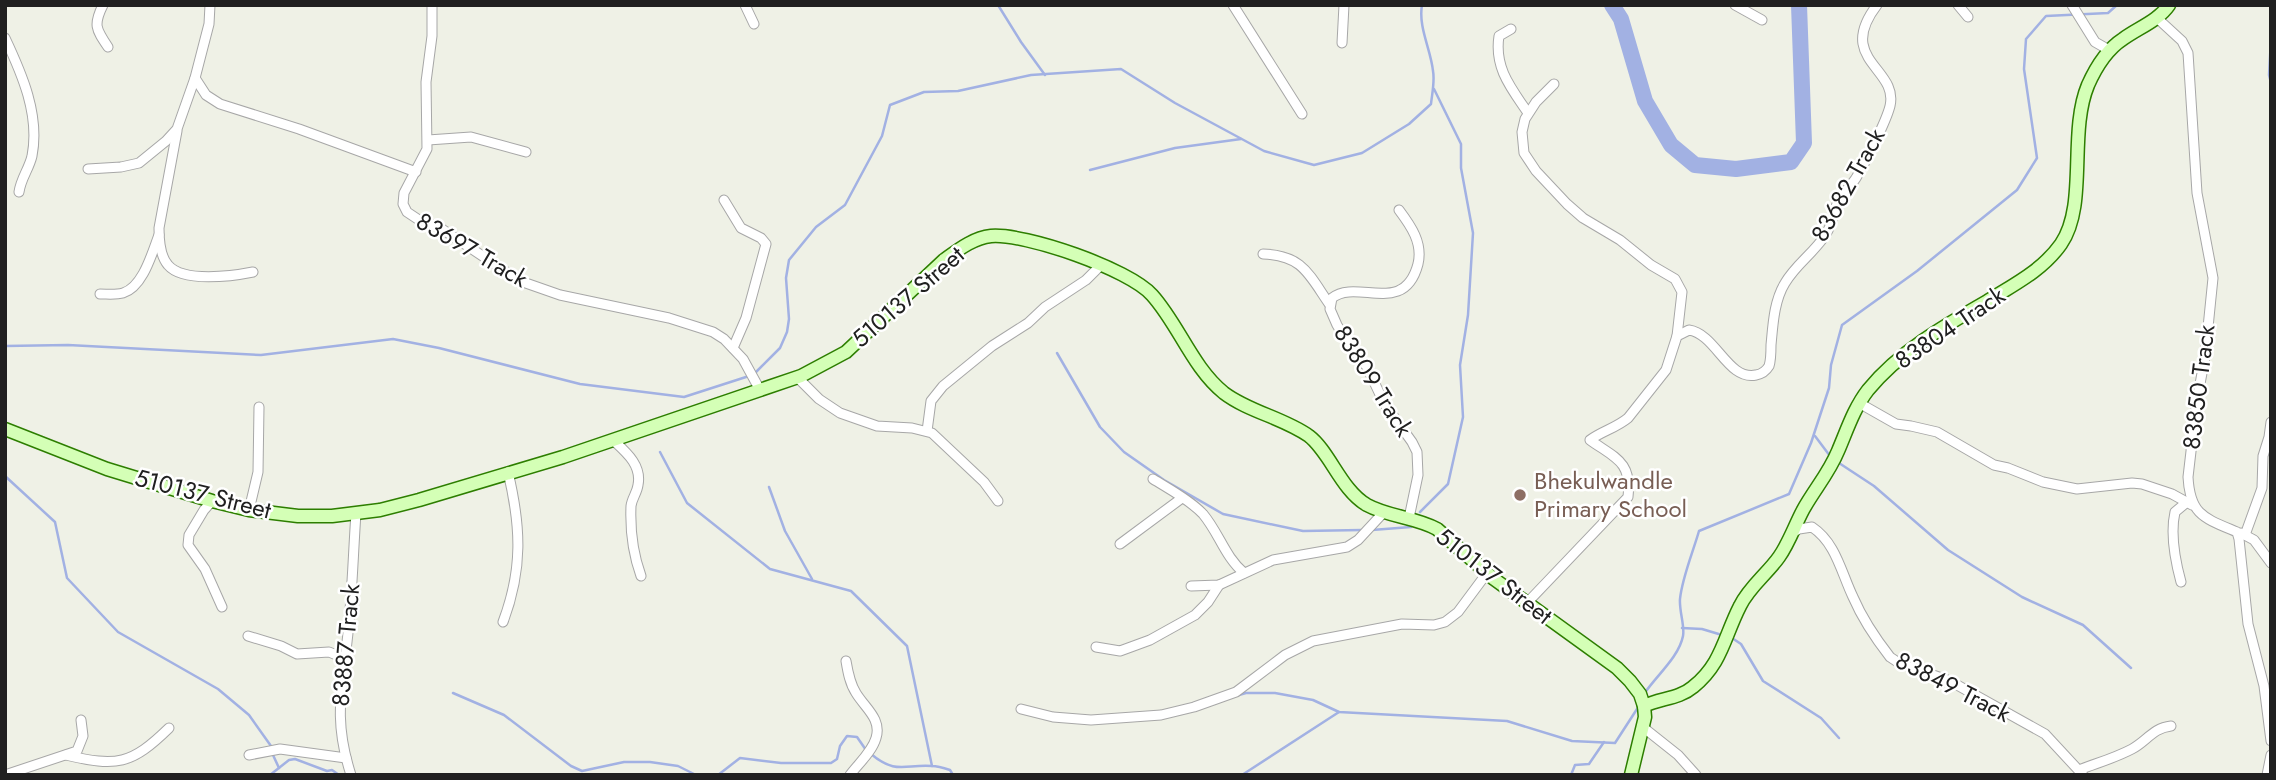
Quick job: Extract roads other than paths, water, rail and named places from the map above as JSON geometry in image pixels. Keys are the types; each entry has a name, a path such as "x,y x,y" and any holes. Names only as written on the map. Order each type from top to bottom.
{"street":[{"path":"103,5 96,26 108,47"},
{"path":"100,294 122,293 133,288 159,235 177,129 195,78 209,24 210,5"},
{"name":"83697 Track","path":"432,5 432,36 426,82 428,140 425,156 403,196 407,212 419,220 439,227 512,277 560,295 669,318 719,336 733,348 752,373 760,390"},
{"path":"745,5 754,24"},
{"path":"1233,5 1302,114"},
{"path":"1342,43 1344,5"},
{"path":"1735,5 1762,20"},
{"name":"83682 Track","path":"1677,336 1689,330 1698,332 1743,374 1750,376 1762,373 1769,366 1773,321 1781,290 1792,272 1825,235 1837,204 1867,158 1890,105 1889,89 1866,57 1863,45 1867,20 1877,5"},
{"path":"1958,5 1968,17"},
{"path":"2073,5 2095,42 2109,50"},
{"name":"83804 Track","path":"1644,706 1687,692 1707,674 1721,653 1746,594 1779,557 1804,507 1829,471 1859,403 1868,390 1905,354 2043,265 2063,241 2074,208 2079,119 2087,87 2109,50 2157,18 2169,5"},
{"name":"83850 Track","path":"2157,18 2182,41 2188,53 2197,193 2213,278 2188,477 2190,504"},
{"path":"1511,29 1499,36 1500,68 1528,113"},
{"path":"5,38 26,85 33,127 32,155 21,179 19,192"},
{"path":"195,78 206,94 220,104 299,129 416,172"},
{"path":"1526,604 1628,497 1628,473 1624,465 1590,440 1628,418 1666,370 1677,336 1682,299 1675,279 1651,265 1620,240 1583,218 1536,171 1524,153 1522,143 1525,119 1536,102 1554,84"},
{"path":"88,169 139,163 177,129"},
{"path":"428,140 471,137 526,152"},
{"path":"724,201 741,228 761,238 766,244 746,318 733,348"},
{"name":"83809 Track","path":"1399,210 1414,231 1420,254 1416,270 1408,283 1393,292 1383,294 1340,293 1332,298 1329,305 1342,335 1367,367 1384,403 1417,452 1418,475 1409,518"},
{"path":"159,235 164,260 178,273 209,277 253,272"},
{"name":"510137 Street","path":"5,429 87,462 249,510 298,516 356,513 419,500 613,440 797,377 846,352 944,260 979,239 999,236 1023,239 1101,265 1139,282 1160,304 1205,374 1226,394 1308,435 1358,498 1369,506 1437,529 1526,604 1616,668 1630,681 1644,706"},
{"path":"1263,254 1280,254 1296,261 1305,269 1329,305"},
{"path":"928,431 931,401 943,386 992,346 1086,280 1101,265"},
{"path":"797,377 819,399 840,413 877,426 928,431 968,465 998,501"},
{"path":"1859,403 1896,424 1937,432 1994,465 2043,482 2077,489 2143,484 2190,504 2203,516 2241,534 2260,546 2271,563"},
{"path":"249,510 257,472 259,407"},
{"path":"2271,422 2263,456 2262,488 2241,534 2248,624 2261,673 2271,741"},
{"path":"613,440 626,452 638,472 638,485 632,501 631,527 636,563 641,576"},
{"path":"503,622 517,575 519,549 515,502 508,472"},
{"path":"1153,479 1201,512 1228,555 1244,573"},
{"path":"1120,544 1182,498"},
{"path":"212,501 189,535 188,545 205,569 222,607"},
{"path":"2181,582 2174,553 2175,512 2190,504"},
{"name":"83849 Track","path":"1804,507 1812,527 1820,533 1834,553 1853,599 1890,657 1899,663 1950,681 2045,734 2081,772"},
{"path":"1191,586 1219,585 1285,557 1347,547 1358,540 1384,512"},
{"name":"83887 Track","path":"351,775 339,717 356,513"},
{"path":"1792,533 1812,527"},
{"path":"1021,709 1053,717 1091,720 1161,715 1194,707 1236,692 1285,655 1313,641 1415,622 1434,625 1445,622 1458,612 1487,573"},
{"path":"1096,647 1120,651 1150,640 1195,615 1219,585"},
{"path":"248,636 297,654 328,652 344,658"},
{"path":"846,661 850,680 856,693 873,715 876,730 872,746 850,775"},
{"path":"1631,775 1644,728 1644,706"},
{"path":"5,775 77,751 81,745 83,731 80,720"},
{"path":"2081,772 2141,744 2156,730 2171,726"},
{"path":"66,755 98,763 116,762 143,752 169,728"},
{"path":"1644,728 1678,755 1696,775"},
{"path":"249,755 280,749 346,758"},
{"path":"2267,775 2271,755"}],"waterway":[{"path":"998,5 1045,75"},
{"path":"756,372 780,348 787,332 789,319 786,278 789,260 816,227 845,205 882,136 890,105 924,92 958,91 1031,75 1121,69 1175,103 1264,151 1314,165 1362,153 1409,124 1431,104 1434,75 1423,30 1422,5"},
{"path":"1612,5 1621,19 1645,101 1671,145 1695,165 1736,169 1791,162 1804,143 1799,5"},
{"path":"1644,694 1681,644 1681,591 1699,531 1789,494 1811,443 1829,388 1831,365 1842,325 1917,271 2017,190 2037,158 2024,69 2026,39 2046,16 2108,13 2117,5"},
{"path":"2271,39 2271,83"},
{"path":"1420,512 1448,484 1463,417 1460,365 1468,315 1473,233 1461,168 1461,144 1434,89"},
{"path":"1090,170 1175,148 1241,139"},
{"path":"5,346 68,345 261,355 393,339 580,384 684,397 746,377"},
{"path":"1057,353 1100,427 1124,452 1164,480 1223,514 1303,531 1362,530"},
{"path":"1815,436 1830,456"},
{"path":"660,452 687,503 770,569 851,591 907,646 932,766"},
{"path":"1839,463 1874,486 1948,550 2022,597 2083,625 2131,668"},
{"path":"5,476 55,522 67,578 118,632 218,689 249,715 271,746"},
{"path":"769,487 785,531 812,579"},
{"path":"1372,530 1411,527"},
{"path":"1682,628 1702,629 1722,635"},
{"path":"1732,638 1741,644 1763,681 1821,718 1839,738"},
{"path":"453,693 504,715 571,766 582,771 624,762 650,762 678,766 696,775"},
{"path":"1239,695 1275,693 1313,700 1339,712 1507,721 1572,741 1615,743 1637,709"},
{"path":"1242,775 1339,712"},
{"path":"718,775 740,758 781,763 831,763 837,759 840,746 847,736 857,737 866,750"},
{"path":"1571,775 1575,765 1589,764 1604,742"},
{"path":"871,754 894,766 937,766 950,770 953,775"},
{"path":"273,755 279,768"},
{"path":"270,775 289,760 295,759 327,771 332,770 339,775"}],"place":[{"name":"Bhekulwandle Primary School","path":"1520,495"}]}
